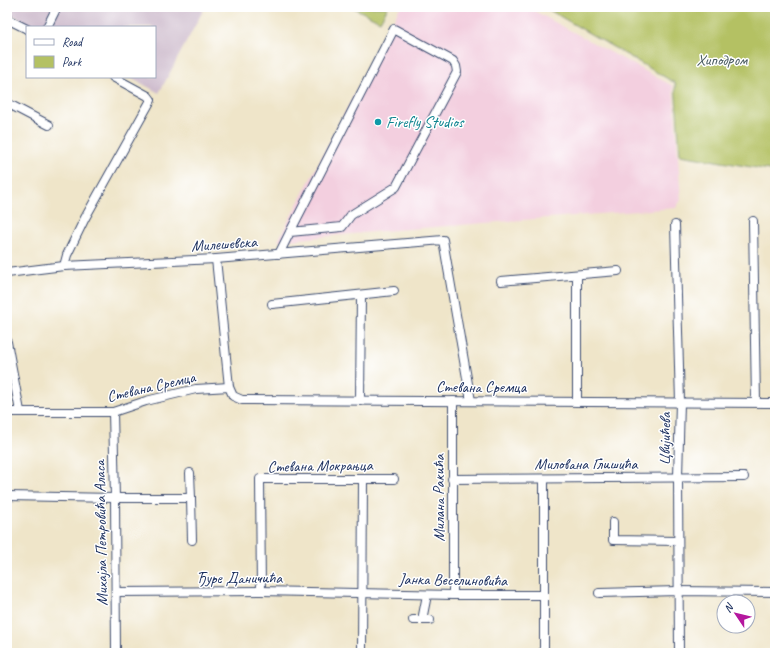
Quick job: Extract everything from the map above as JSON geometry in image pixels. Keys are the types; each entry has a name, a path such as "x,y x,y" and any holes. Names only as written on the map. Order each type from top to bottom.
{"street":[{"path":"48,26 57,7"},
{"path":"7,18 26,28"},
{"path":"279,254 290,232 394,29 453,61 457,72 396,187 351,215 342,228 290,232"},
{"path":"64,266 67,255 85,218 151,102 151,98 115,78"},
{"path":"7,103 49,125"},
{"path":"753,221 756,402"},
{"name":"Цвијићева","path":"675,225 680,402 678,477 678,653"},
{"name":"Милешевска","path":"7,273 64,266 216,259 443,240 471,401"},
{"path":"216,259 229,387"},
{"path":"501,281 618,272"},
{"path":"577,275 577,402"},
{"path":"272,304 394,291"},
{"path":"360,401 361,295"},
{"path":"7,342 20,411"},
{"name":"Стевана Сремца","path":"7,412 113,412 146,401 196,389 229,387 233,396 242,400 775,403"},
{"name":"Милана Ракића","path":"453,401 453,595"},
{"name":"Михајла Петровића Аласа","path":"113,412 116,653"},
{"path":"190,473 192,540"},
{"name":"Милована Глишића","path":"452,479 744,477"},
{"path":"544,478 544,653"},
{"name":"Стевана Мокрањца","path":"261,592 260,479 394,479"},
{"path":"362,653 363,479"},
{"path":"7,496 191,498"},
{"path":"613,522 613,540 678,541"},
{"path":"599,593 678,591 775,592"},
{"name":"Ђуре Даничића","path":"116,592 362,593"},
{"name":"Јанка Веселиновића","path":"362,593 543,595"},
{"path":"413,620 426,620 427,594"}],"shaded area":[{"path":"14,7 205,7 159,93 132,78 156,78 156,26 33,26 11,14"},
{"path":"400,7 527,7 673,86 681,200 676,208 383,231 278,241"}],"green space":[{"path":"352,7 388,7 380,21"},
{"name":"Хиподром","path":"544,7 775,7 775,171 680,155 675,83"}],"place":[{"name":"Firefly Studios","path":"378,122"}]}
